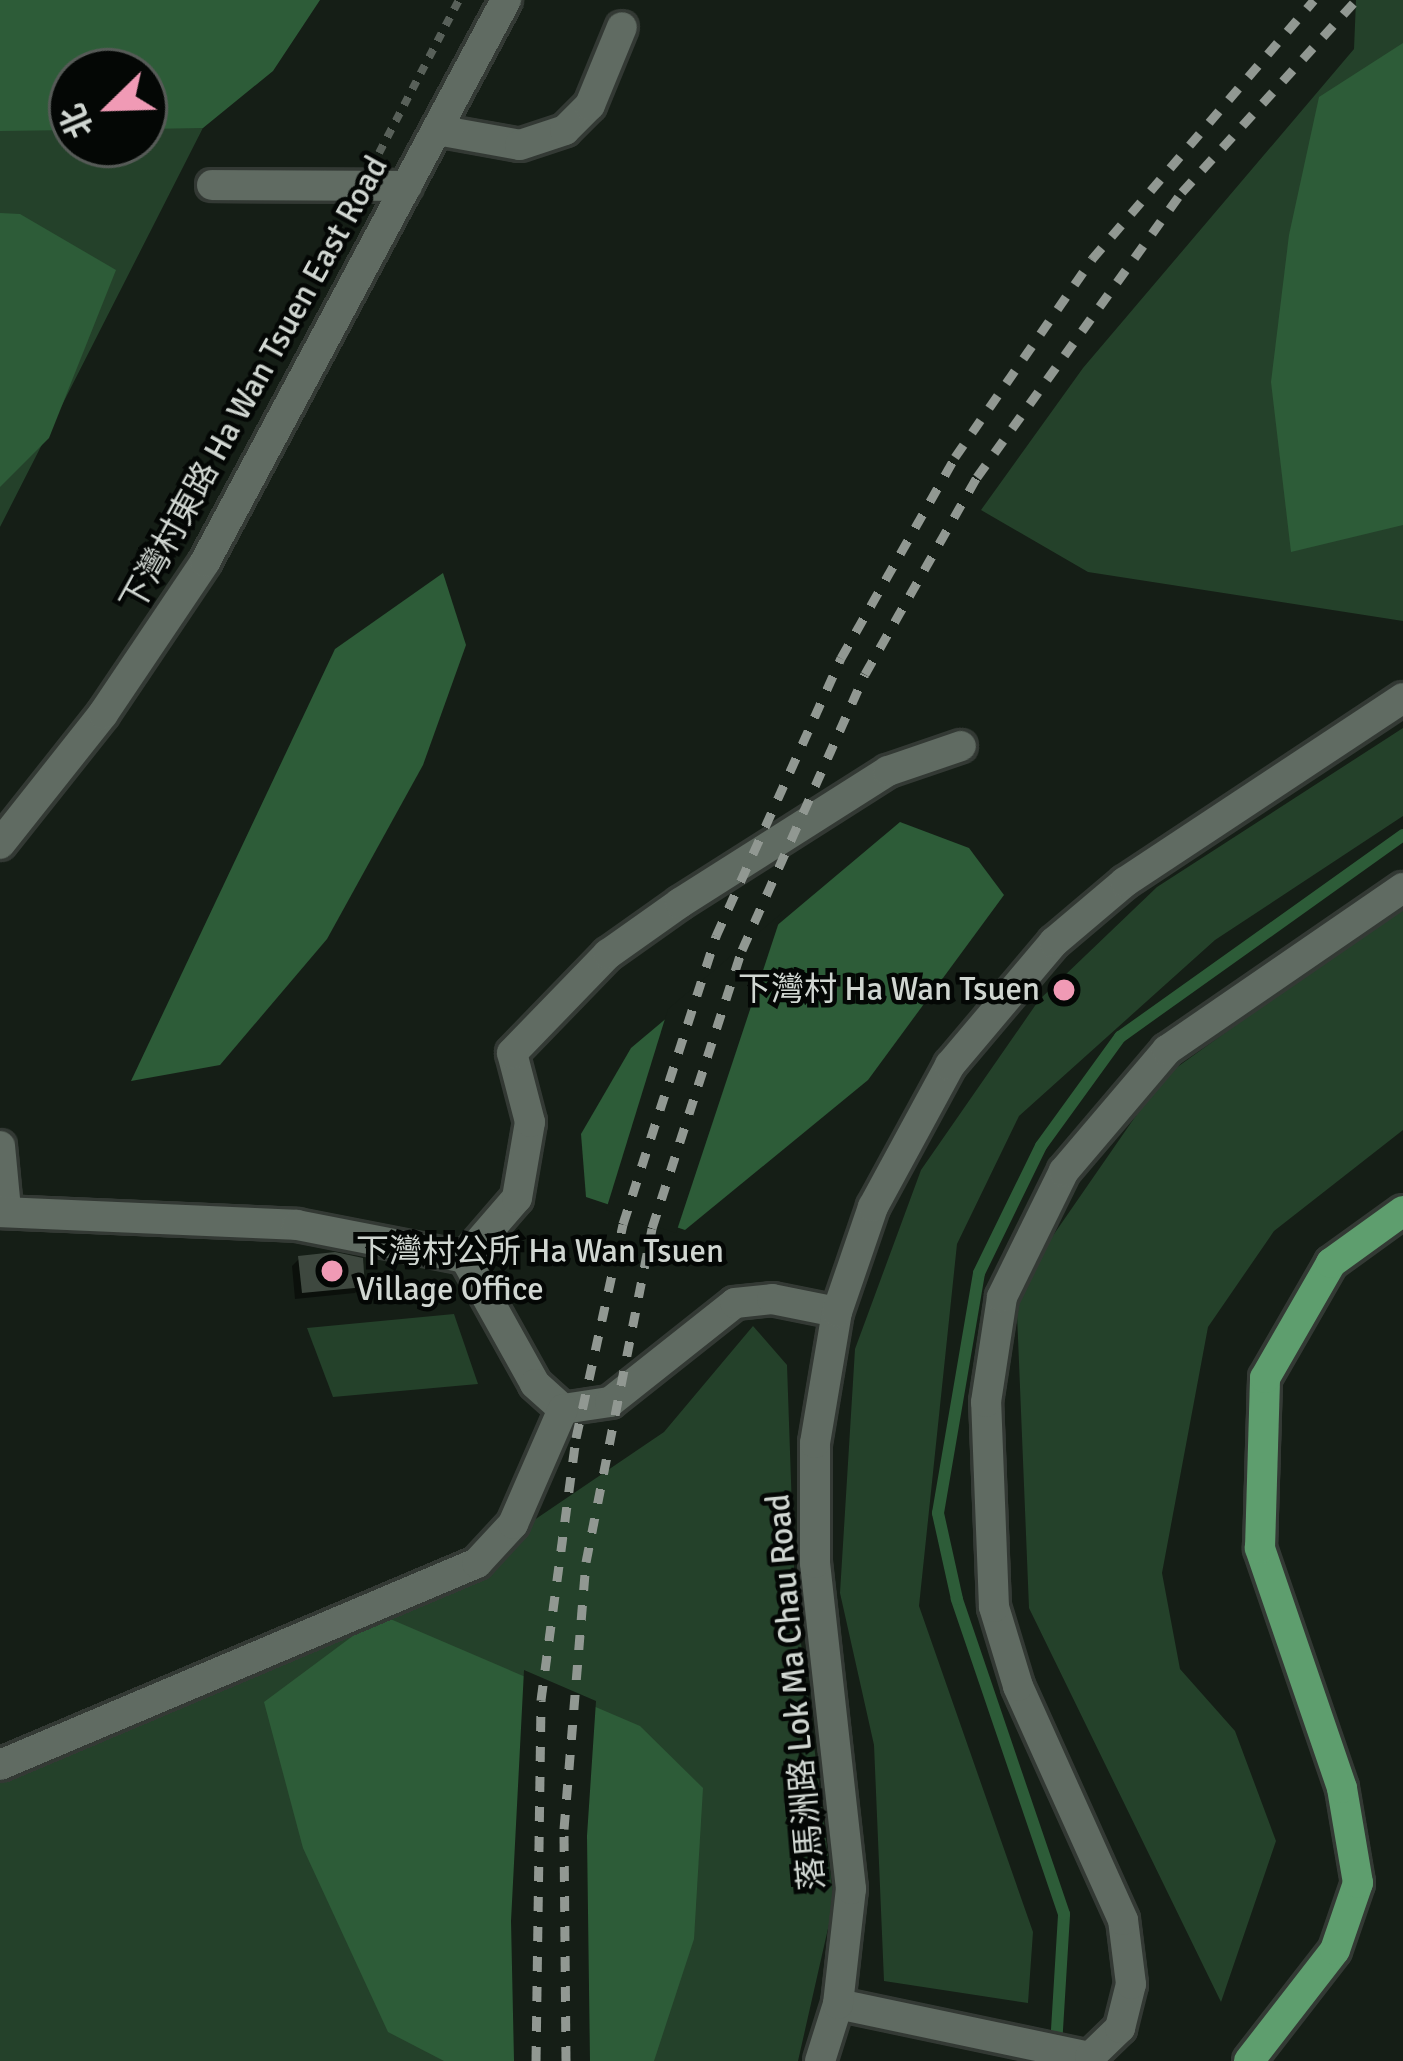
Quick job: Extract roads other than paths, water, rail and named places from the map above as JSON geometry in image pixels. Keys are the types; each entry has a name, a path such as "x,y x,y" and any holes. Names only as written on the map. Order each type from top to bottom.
{"main road":[{"path":"1249,2061 1335,1950 1358,1883 1342,1788 1260,1548 1264,1378 1331,1263 1403,1210"}],"street":[{"name":"下灣村東路 Ha Wan Tsuen East Road","path":"0,844 103,715 205,562 506,0"},
{"path":"437,130 520,145 566,130 590,105 622,27"},
{"path":"212,185 406,186"},
{"name":"落馬洲路 Lok Ma Chau Road","path":"820,2061 838,2003 851,1889 813,1500 837,1312 873,1207 922,1108 1023,973 1125,882 1403,698"},
{"path":"465,1258 518,1198 530,1122 512,1053 608,954 680,903 888,771 961,746"},
{"path":"838,2003 1026,2047 1090,2057 1120,2028 1128,1963 1123,1920 1018,1686 994,1607 986,1402 1002,1297 1064,1172 1167,1050 1403,888"},
{"path":"0,1147 3,1211 297,1225 465,1258 535,1384 563,1409"},
{"path":"563,1409 610,1402 735,1303 772,1299 837,1312"},
{"path":"0,1765 477,1563 513,1524 563,1409"}],"waterway":[{"path":"1056,2046 1064,1914 957,1599 938,1513 979,1273 1041,1146 1120,1037 1403,835"}],"railway":[{"path":"536,2061 541,1700 576,1438 623,1224 716,936 841,658 955,457 1092,259 1314,0"},
{"path":"566,2061 564,1829 586,1562 652,1228 742,950 865,674 977,477 1182,192 1356,0"}],"place":[{"name":"下灣村 Ha Wan Tsuen","path":"1064,990"},
{"name":"下灣村公所 Ha Wan Tsuen Village Office","path":"332,1271"}]}
